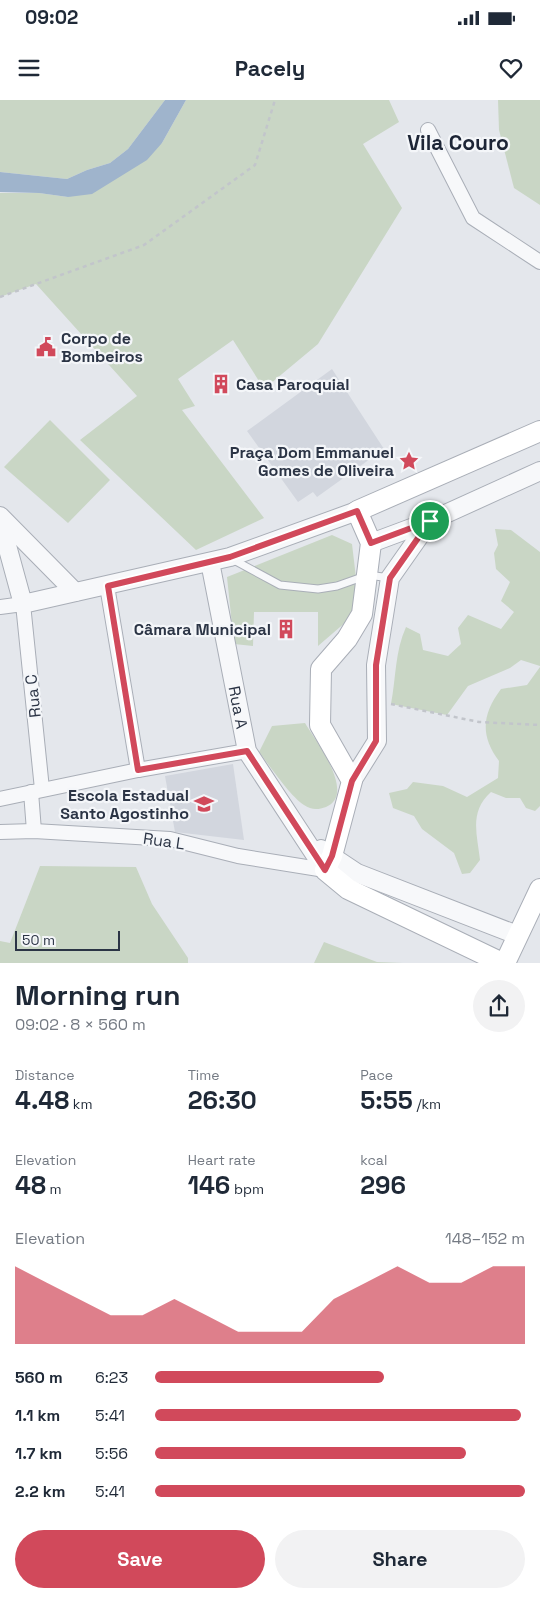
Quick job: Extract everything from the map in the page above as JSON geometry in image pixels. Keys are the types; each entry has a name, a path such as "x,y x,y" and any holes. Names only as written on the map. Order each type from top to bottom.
{"main road":[{"path":"540,431 357,511 371,543 362,614 347,639 321,670 320,725 352,781 328,863 348,889 503,963 540,889"}],"street":[{"path":"428,130 473,218 540,262"},
{"path":"371,543 430,521 540,471"},
{"path":"0,607 108,586 230,557 357,511"},
{"path":"0,516 75,592"},
{"path":"0,520 23,604"},
{"path":"352,781 376,741 376,665 390,578 430,521"},
{"name":"Rua A","path":"210,562 247,751 302,837 328,863"},
{"path":"108,586 138,770"},
{"name":"Rua C","path":"23,604 36,790 34,830"},
{"path":"0,799 138,770 247,751"},
{"name":"Rua L","path":"0,832 34,830 170,839 238,856 328,863"},
{"path":"328,863 516,935"}],"lane":[{"path":"230,557 280,585 318,589 337,586 368,575 390,578"}],"path":[{"path":"0,297 144,245 256,165 275,100"},
{"path":"376,701 479,722 540,724"}],"shaded area":[{"path":"332,369 384,449 317,497 313,492 298,502 247,431"},
{"name":"Escola Estadual Santo Agostinho","path":"233,764 244,840 175,832 165,776"}],"green space":[{"path":"0,100 165,100 128,149 110,163 67,179 0,172"},
{"path":"186,100 389,100 399,122 363,144 402,208 318,344 264,389 233,340 178,379 195,406 182,410 264,518 196,550 80,440 137,396 36,284 0,297 0,193 39,193 68,197 162,143"},
{"path":"498,100 540,100 540,205 514,188 499,130"},
{"path":"50,420 110,480 68,523 4,467"},
{"path":"495,529 511,530 540,552 540,666 521,660 510,668 468,686 447,715 391,704 398,655 406,627 420,634 423,650 448,656 461,644 458,628 468,615 501,629 514,612 501,601 510,582 496,569 494,553 498,545"},
{"path":"332,535 352,544 359,603 347,621 318,646 318,612 254,612 253,646 234,644 227,577"},
{"path":"540,667 540,806 535,811 526,808 520,798 506,798 491,792 484,800 477,815 476,832 480,860 470,873 462,874 454,853 422,829 414,816 393,808 389,793 407,789 413,782 443,786 467,797 498,778 499,761 493,752 486,734 487,716 490,707 501,689 527,685"},
{"path":"305,723 331,766 336,779 337,791 334,800 326,807 320,809 309,808 298,801 259,752 272,726"},
{"path":"40,866 136,867 152,904 188,958 188,963 0,963 0,941 10,943"},
{"path":"324,942 377,962 403,963 314,963"}],"water":[{"path":"165,100 186,100 162,143 147,160 92,194 68,197 39,193 0,192 0,172 67,179 110,163 128,149"}],"place":[{"name":"Corpo de Bombeiros","path":"46,347"},
{"name":"Casa Paroquial","path":"221,384"},
{"name":"Praça Dom Emmanuel Gomes de Oliveira","path":"409,461"},
{"name":"Câmara Municipal","path":"286,629"},
{"name":"Escola Estadual Santo Agostinho","path":"204,804"}],"district":[{"name":"Vila Couro","path":"458,142"}],"route":[{"path":"357,511 371,543 430,521 390,578 376,665 376,741 352,781 332,856 325,870 247,751 138,770 108,586 230,557 357,511"}]}
